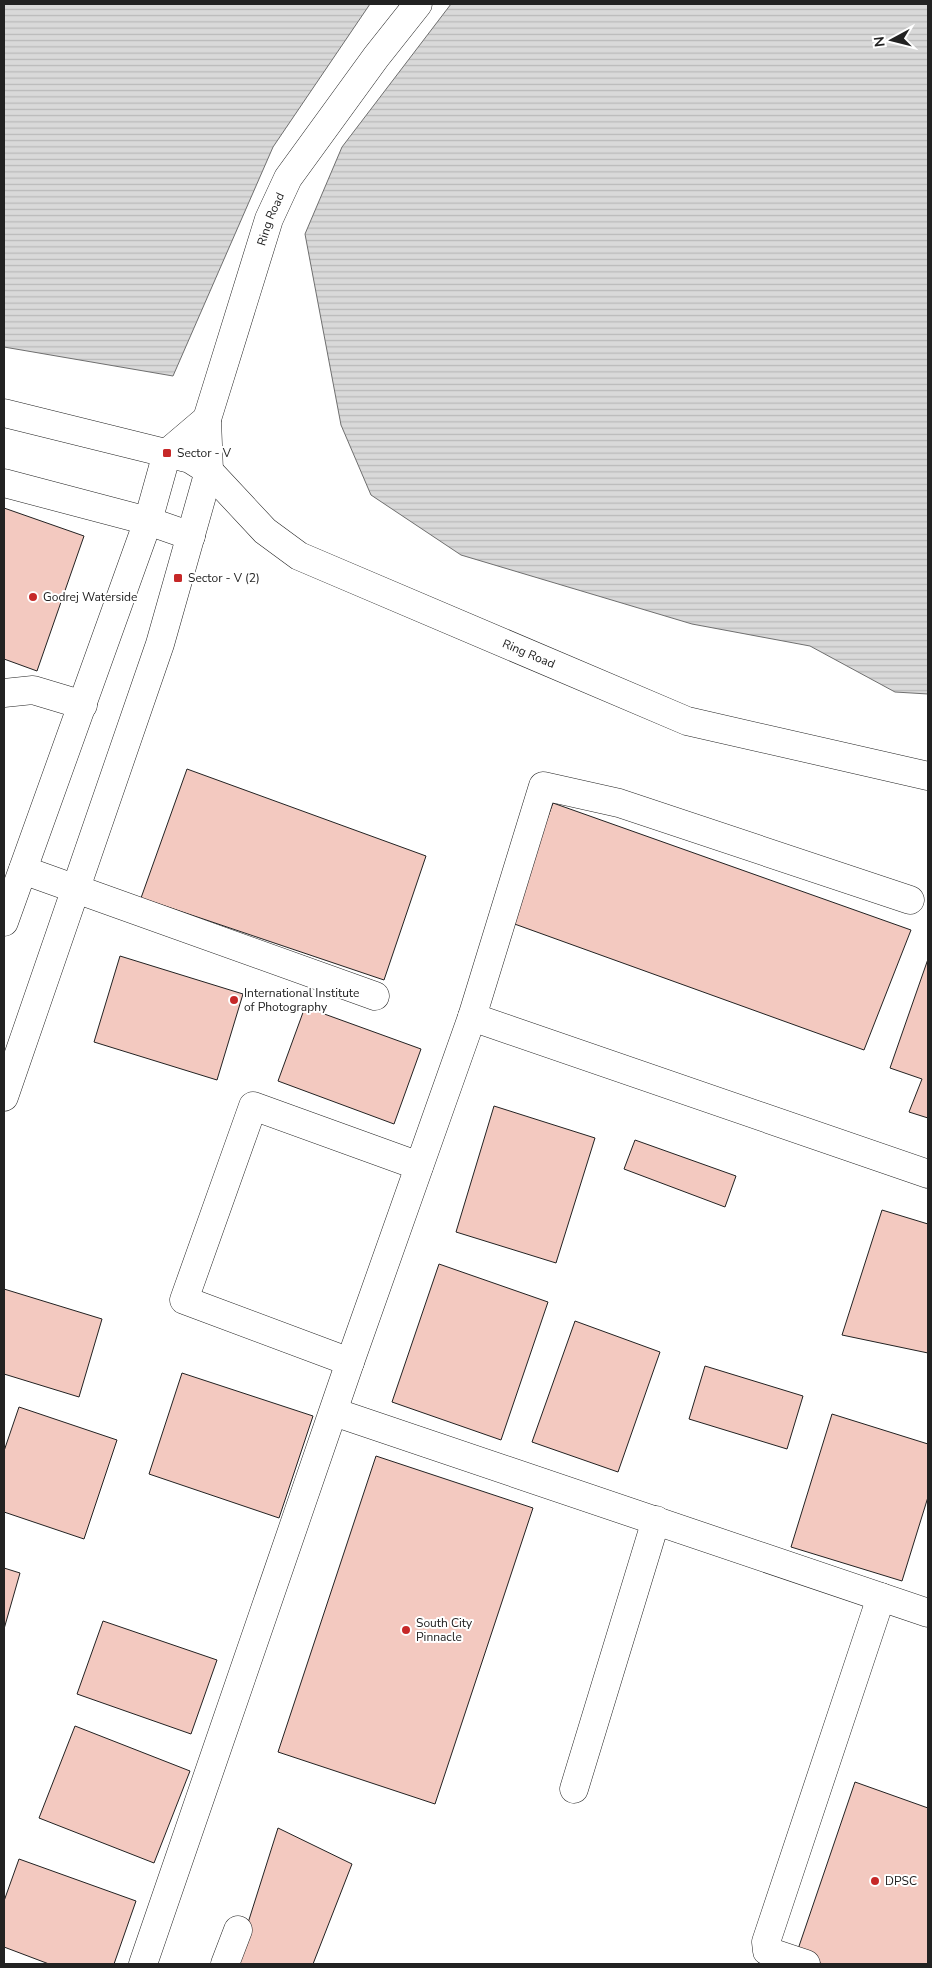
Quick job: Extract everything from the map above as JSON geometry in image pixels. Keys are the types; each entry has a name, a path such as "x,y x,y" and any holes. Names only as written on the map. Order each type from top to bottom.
{"street":[{"name":"Ring Road","path":"208,419 269,219 288,178 376,57 418,4"},
{"name":"Ring Road","path":"4,414 190,459 209,471 266,531 299,556 686,721 928,776"},
{"path":"4,922 148,521 168,454 208,419"},
{"path":"4,1097 74,889 160,644 209,471 208,419"},
{"path":"4,483 148,521 191,536"},
{"path":"4,693 33,690 83,705"},
{"path":"143,1964 350,1362 472,1017 542,786 619,803 910,900"},
{"path":"23,870 375,996"},
{"path":"472,1017 928,1174"},
{"path":"350,1362 184,1300 253,1106 419,1166"},
{"path":"334,1412 928,1613"},
{"path":"574,1789 656,1520"},
{"path":"806,1964 767,1951 766,1942 881,1597"},
{"path":"225,1964 238,1930"}],"shaded area":[{"path":"4,4 370,4 273,147 173,376 4,347"},
{"path":"451,4 928,4 928,694 895,692 810,646 692,624 461,555 371,495 341,425 305,234 342,147"}],"building":[{"name":"Godrej Waterside","path":"4,508 84,536 37,671 4,659"},
{"path":"187,769 426,856 384,980 141,898"},
{"path":"553,803 911,930 864,1050 509,922"},
{"path":"120,956 243,994 217,1080 94,1042"},
{"path":"928,959 928,1118 909,1112 922,1079 890,1068"},
{"path":"305,1007 421,1049 394,1124 278,1081"},
{"path":"494,1106 595,1138 556,1263 456,1232"},
{"path":"635,1140 736,1176 725,1207 624,1169"},
{"path":"882,1210 928,1224 928,1353 842,1335"},
{"path":"439,1264 548,1302 501,1440 392,1402"},
{"path":"4,1289 102,1319 79,1397 4,1374"},
{"path":"575,1321 660,1352 618,1472 532,1442"},
{"path":"705,1366 803,1396 787,1449 689,1419"},
{"path":"182,1373 313,1416 279,1518 149,1474"},
{"path":"19,1407 117,1440 84,1539 4,1512 4,1451"},
{"path":"832,1414 928,1444 928,1497 902,1581 791,1547"},
{"name":"South City Pinnacle","path":"376,1456 533,1508 435,1804 278,1752"},
{"path":"4,1568 20,1573 4,1629"},
{"path":"103,1621 217,1660 191,1734 77,1694"},
{"path":"75,1726 190,1771 154,1863 39,1818"},
{"name":"DPSC","path":"855,1782 928,1808 928,1964 823,1964 796,1955"},
{"path":"278,1828 352,1864 313,1964 235,1964"},
{"path":"19,1859 136,1901 114,1964 49,1964 4,1947 4,1901"}],"place":[{"name":"Sector - V","path":"167,453"},
{"name":"Sector - V (2)","path":"178,578"},
{"name":"Godrej Waterside","path":"33,597"},
{"name":"International Institute of Photography","path":"234,1000"},
{"name":"South City Pinnacle","path":"406,1630"},
{"name":"DPSC","path":"875,1881"}]}
